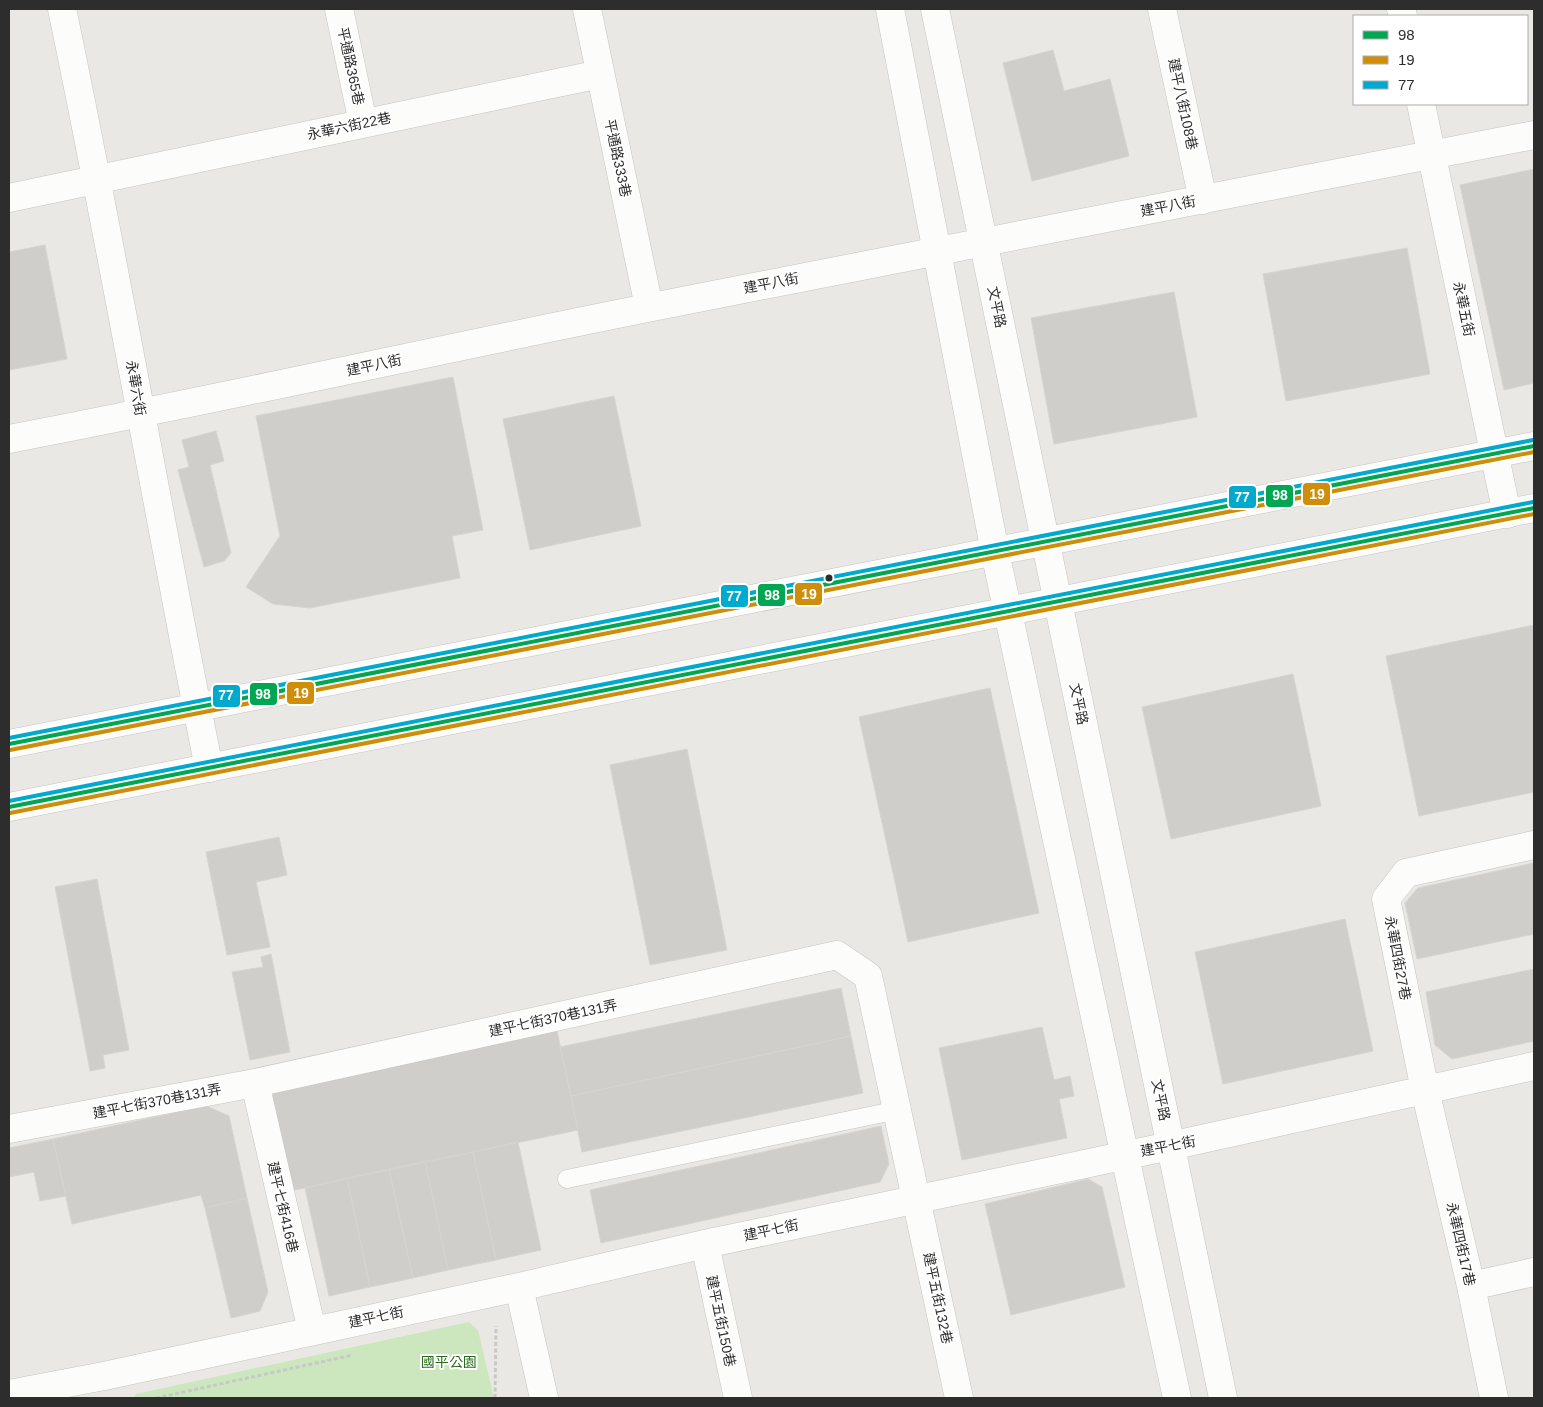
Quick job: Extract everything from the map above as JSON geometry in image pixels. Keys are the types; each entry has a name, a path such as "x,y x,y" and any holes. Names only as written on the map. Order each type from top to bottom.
{"street":[{"name":"永華六街","path":"62,9 98,180 208,768"},
{"name":"平通路365巷","path":"340,9 363,123"},
{"name":"平通路333巷","path":"587,9 649,307"},
{"path":"890,9 995,552 1177,1398"},
{"name":"文平路","path":"935,9 1223,1398"},
{"name":"建平八街108巷","path":"1162,9 1203,200"},
{"name":"永華六街22巷","path":"9,198 600,74"},
{"name":"永華五街","path":"1421,105 1507,514"},
{"name":"建平八街","path":"9,439 141,414 649,307 1534,135"},
{"path":"9,744 1534,446"},
{"path":"9,807 1534,508"},
{"name":"永華四街27巷","path":"1425,1090 1386,899 1406,873 1534,845"},
{"name":"建平七街370巷131弄","path":"9,1130 255,1083 837,955 868,976 917,1198"},
{"name":"建平七街","path":"9,1394 107,1387 312,1331 917,1198 1170,1146 1534,1066"},
{"name":"建平七街416巷","path":"255,1083 312,1331"},
{"name":"永華四街17巷","path":"1425,1090 1471,1286 1494,1398"},
{"name":"建平五街132巷","path":"917,1198 959,1398"},
{"name":"建平五街150巷","path":"705,1244 738,1398"},
{"path":"1471,1286 1534,1272"},
{"path":"519,1287 544,1398"}],"lane":[{"path":"567,1179 898,1110"}],"path":[{"path":"495,1398 496,1322"},
{"path":"156,1398 355,1354"}],"green space":[{"name":"國平公園","path":"469,1322 478,1330 494,1398 134,1398 136,1394"}],"building":[{"path":"1053,50 1064,91 1110,79 1129,156 1032,181 1003,63"},
{"path":"1534,169 1534,383 1504,390 1460,185"},
{"path":"45,245 67,359 9,370 9,252"},
{"path":"1407,248 1430,374 1286,401 1263,274"},
{"path":"1174,292 1197,417 1054,444 1031,318"},
{"path":"453,377 483,530 452,536 460,578 310,608 273,604 246,587 280,536 256,416"},
{"path":"614,396 641,526 530,550 503,419"},
{"path":"216,431 224,461 210,465 231,553 224,561 204,567 178,470 189,467 182,440"},
{"path":"1534,625 1534,792 1419,816 1386,656"},
{"path":"1293,674 1321,806 1171,839 1142,707"},
{"path":"990,688 1039,913 908,942 859,717"},
{"path":"687,749 727,950 650,965 610,765"},
{"path":"279,837 287,875 256,882 270,947 227,955 206,852"},
{"path":"1534,863 1534,934 1417,959 1405,903 1418,888"},
{"path":"97,879 129,1050 103,1055 105,1068 90,1071 55,887"},
{"path":"1345,919 1373,1051 1223,1084 1195,952"},
{"path":"271,954 290,1052 250,1060 232,972 263,967 261,957"},
{"path":"1534,969 1534,1041 1452,1059 1435,1045 1426,992"},
{"path":"841,988 851,1036 571,1096 560,1047"},
{"path":"1042,1027 1054,1080 1070,1076 1074,1096 1059,1099 1067,1138 962,1160 939,1048"},
{"path":"557,1031 578,1130 285,1192 265,1108 276,1089"},
{"path":"851,1036 863,1093 582,1152 571,1096"},
{"path":"206,1106 229,1116 247,1198 205,1208 201,1195 72,1224 53,1139"},
{"path":"881,1126 889,1164 880,1182 601,1243 590,1190"},
{"path":"53,1139 66,1196 40,1201 34,1172 9,1177 9,1148"},
{"path":"518,1142 541,1250 496,1260 473,1152"},
{"path":"473,1152 496,1260 448,1270 425,1161"},
{"path":"425,1161 448,1270 413,1278 389,1169"},
{"path":"389,1169 413,1278 370,1287 347,1178"},
{"path":"347,1178 370,1287 329,1296 305,1188"},
{"path":"1088,1179 1102,1187 1125,1287 1011,1315 985,1204"},
{"path":"247,1198 268,1292 260,1311 231,1318 205,1208"}],"transit line":[{"name":"77","path":"9,738 1533,440"},
{"name":"98","path":"9,744 1534,446"},
{"name":"19","path":"10,750 1534,452"},
{"name":"77","path":"9,801 1533,502"},
{"name":"98","path":"9,807 1534,508"},
{"name":"19","path":"10,813 1534,514"}]}
